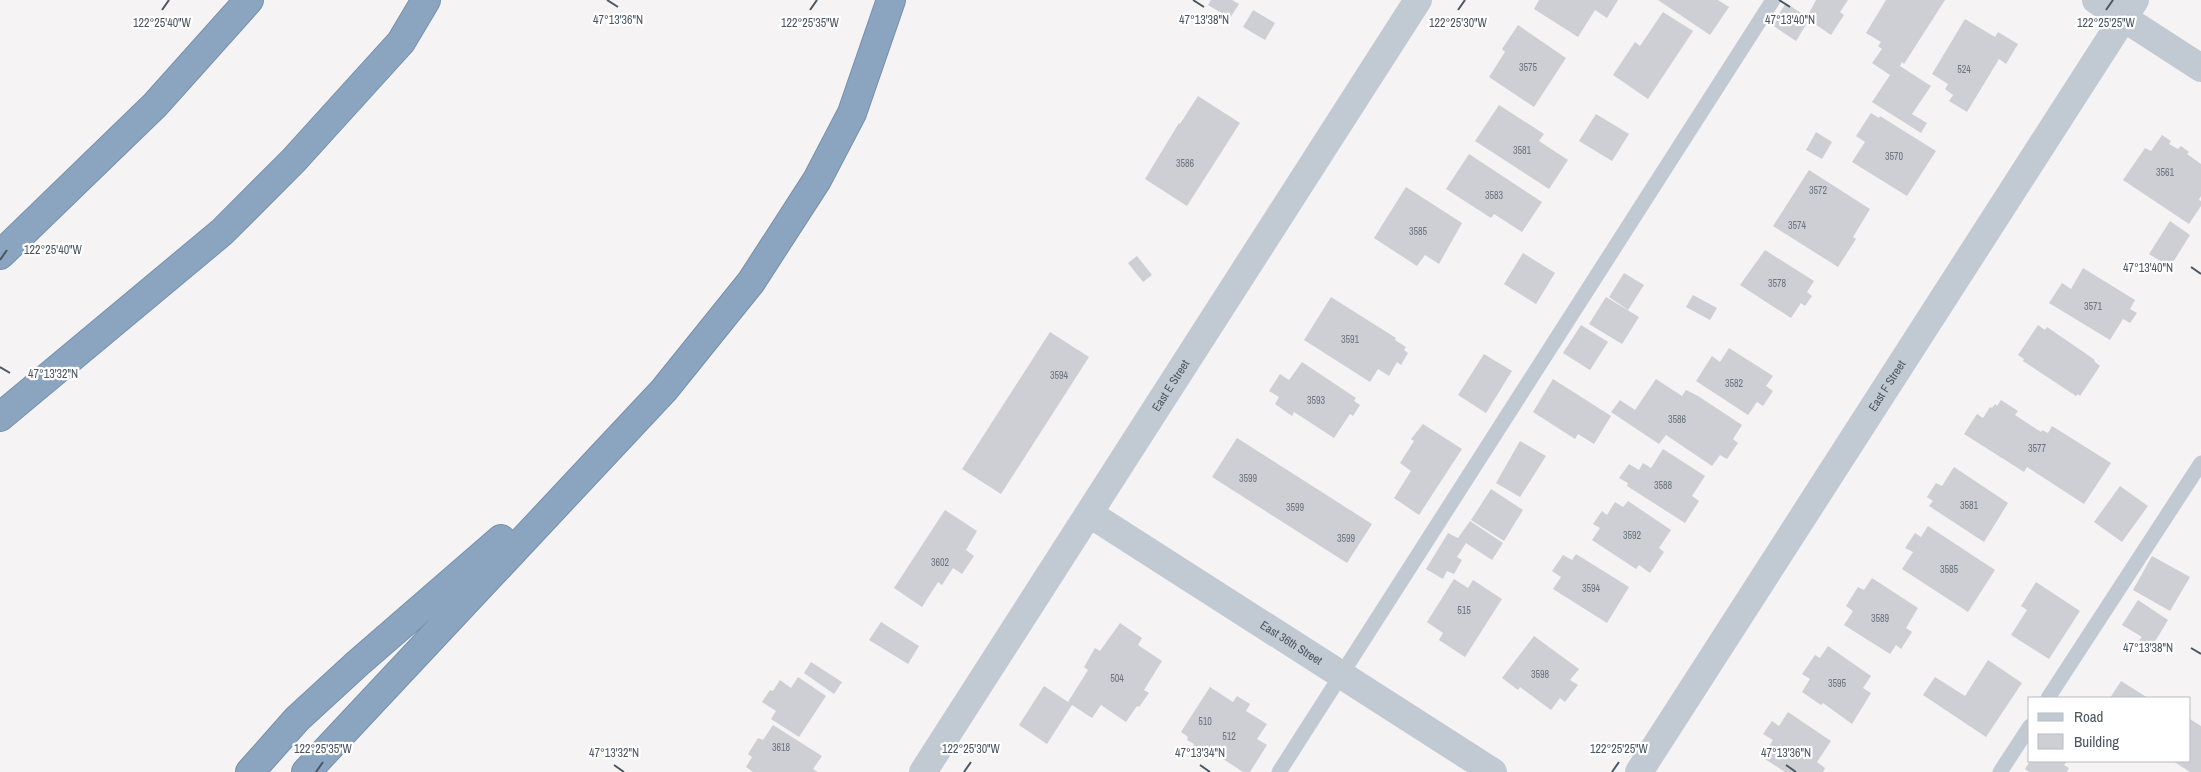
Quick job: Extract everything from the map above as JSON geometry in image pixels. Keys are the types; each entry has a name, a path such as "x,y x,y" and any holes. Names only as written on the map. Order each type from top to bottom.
{"highway":[{"path":"0,255 155,105 249,0"},
{"path":"0,417 222,232 292,161 400,42 426,0"},
{"path":"306,772 664,390 751,282 817,180 852,113 891,0"},
{"path":"250,772 297,719 351,669 493,547 664,390"}],"street":[{"name":"East E Street","path":"923,772 1418,0"},
{"path":"2096,0 2130,9 2201,68"},
{"name":"East F Street","path":"1639,772 2130,9"},
{"name":"East 36th Street","path":"1090,514 1494,772"}],"lane":[{"path":"1279,772 1773,0"},
{"path":"2049,697 2201,464"},
{"path":"2000,772 2028,729"}],"building":[{"path":"1211,0 1232,0 1239,4 1230,18 1208,5"},
{"path":"1539,0 1618,0 1607,18 1595,10 1578,37 1534,9"},
{"path":"1658,0 1718,0 1729,7 1710,35"},
{"path":"1816,0 1848,0 1840,12 1844,15 1831,35 1809,20 1796,41 1772,25 1786,3 1807,17"},
{"path":"1886,0 1945,0 1904,64 1902,62 1900,66 1931,86 1912,114 1927,123 1921,133 1872,102 1890,75 1872,63 1882,49 1878,46 1881,42 1866,33"},
{"path":"1253,10 1275,23 1265,40 1243,27"},
{"path":"1663,12 1693,31 1648,99 1613,75 1635,42 1640,46"},
{"path":"1965,19 1995,37 1998,32 2018,44 2006,64 1999,59 1967,112 1949,101 1953,95 1945,89 1948,84 1932,74"},
{"path":"1518,25 1566,58 1534,107 1489,77 1505,52 1502,49"},
{"path":"1198,96 1240,123 1187,206 1145,179"},
{"path":"1499,105 1544,134 1539,141 1568,160 1549,189 1475,141"},
{"path":"1871,113 1879,118 1880,116 1936,151 1907,196 1852,162 1865,142 1856,136"},
{"path":"1596,114 1629,134 1612,161 1579,141"},
{"path":"1816,132 1832,142 1822,159 1806,150"},
{"path":"2162,135 2171,141 2169,144 2178,149 2181,146 2189,152 2187,154 2201,164 2201,196 2199,200 2201,201 2201,206 2189,224 2123,180 2145,148 2151,151"},
{"path":"1469,154 1542,202 1522,232 1494,214 1491,218 1446,189"},
{"path":"1809,170 1870,209 1853,237 1856,239 1838,267 1773,226"},
{"path":"1406,187 1462,223 1439,264 1425,255 1417,266 1374,238"},
{"path":"2170,221 2190,235 2170,267 2149,254"},
{"path":"1765,250 1814,281 1807,292 1812,296 1805,306 1801,303 1791,318 1740,285"},
{"path":"1523,253 1555,273 1536,304 1504,284"},
{"path":"1137,256 1152,275 1143,282 1128,263"},
{"path":"2083,268 2135,300 2130,309 2137,313 2130,323 2123,319 2110,340 2049,303 2062,283 2071,289"},
{"path":"1624,273 1644,285 1628,310 1609,297"},
{"path":"1693,295 1717,308 1710,320 1686,307"},
{"path":"1331,297 1396,338 1395,340 1406,347 1404,350 1408,353 1401,365 1397,362 1389,376 1378,369 1370,382 1304,340"},
{"path":"1606,297 1639,317 1622,344 1589,324"},
{"path":"1581,325 1608,342 1590,370 1563,353"},
{"path":"2038,325 2045,330 2047,327 2095,360 2100,366 2080,396 2078,394 2076,396 2023,361 2024,359 2018,355"},
{"path":"1050,332 1089,357 1001,494 962,469"},
{"path":"1729,348 1773,376 1766,386 1773,391 1763,406 1757,402 1748,415 1696,381 1712,356 1720,362"},
{"path":"1484,354 1512,371 1486,413 1458,395"},
{"path":"1302,362 1356,398 1354,401 1360,405 1353,416 1350,414 1334,438 1294,412 1292,416 1275,404 1279,397 1269,391 1280,374 1289,380"},
{"path":"1553,379 1611,416 1594,444 1578,434 1575,439 1533,412"},
{"path":"1656,379 1682,396 1686,390 1698,396 1742,425 1733,439 1738,443 1727,459 1720,455 1712,466 1666,435 1659,444 1611,412 1620,400 1635,410"},
{"path":"2001,400 2018,411 2015,415 2041,432 2042,430 2048,433 2052,426 2111,463 2084,504 2027,467 2024,472 1964,434 1977,414 1983,418 1990,407 1992,408 1995,404 1997,406"},
{"path":"1423,424 1462,449 1419,515 1394,498 1411,471 1400,463 1414,441 1411,439"},
{"path":"1237,438 1372,524 1347,563 1212,477"},
{"path":"1520,441 1546,456 1520,497 1496,483"},
{"path":"1663,449 1705,476 1692,496 1699,501 1685,523 1627,486 1628,483 1619,478 1629,464 1639,470 1643,463 1651,468"},
{"path":"1954,467 2008,503 1984,542 1929,506 1933,501 1927,497 1936,483 1942,486"},
{"path":"2120,486 2148,506 2122,542 2094,522"},
{"path":"1491,489 1523,510 1504,541 1471,520"},
{"path":"1628,501 1671,530 1659,548 1664,552 1650,573 1639,565 1636,569 1592,540 1600,528 1593,524 1602,511 1607,515 1615,502 1623,507"},
{"path":"945,510 977,531 966,550 974,556 962,574 953,568 942,585 938,582 922,607 894,588"},
{"path":"1470,521 1503,543 1492,560 1466,543 1457,557 1462,560 1454,574 1447,571 1443,579 1426,569 1448,533 1458,538"},
{"path":"1928,526 1995,570 1968,612 1902,569 1913,552 1905,548 1915,533 1921,537"},
{"path":"1576,554 1629,587 1607,623 1553,589 1561,577 1552,571 1563,555 1572,560"},
{"path":"2152,556 2190,577 2170,611 2133,590"},
{"path":"1872,578 1918,608 1906,628 1912,632 1901,649 1896,645 1890,654 1844,625 1853,611 1846,606 1858,587 1864,590"},
{"path":"1454,579 1468,588 1473,580 1502,599 1465,657 1439,640 1443,633 1427,622"},
{"path":"2036,582 2080,611 2049,659 2011,635 2027,610 2021,606"},
{"path":"2138,600 2168,620 2151,648 2139,640 2142,637 2122,625"},
{"path":"881,622 919,646 908,664 869,640"},
{"path":"1120,623 1142,638 1138,645 1162,661 1144,690 1149,693 1126,722 1101,705 1092,718 1072,705 1047,744 1019,725 1044,686 1068,702 1088,670 1084,667 1095,648 1100,651"},
{"path":"1534,636 1579,669 1570,680 1578,685 1565,702 1560,698 1551,710 1520,687 1518,690 1502,678"},
{"path":"1828,646 1871,676 1863,688 1871,693 1852,724 1823,703 1821,705 1802,692 1810,679 1802,674 1815,655 1820,658"},
{"path":"1988,660 2022,683 1986,737 1923,695 1935,677 1965,696"},
{"path":"811,662 842,682 834,694 804,673"},
{"path":"798,677 826,696 799,737 771,719 776,711 762,702 770,690 773,691 780,680 791,688"},
{"path":"2121,681 2146,697 2111,697"},
{"path":"1210,687 1233,702 1237,696 1250,704 1246,711 1267,724 1257,739 1267,745 1250,772 1243,772 1214,753 1212,756 1206,752 1201,760 1189,752 1194,744 1187,740 1188,737 1181,732"},
{"path":"1788,712 1831,741 1817,762 1825,768 1823,772 1785,772 1762,757 1773,740 1763,734 1772,721 1779,726"},
{"path":"2191,720 2201,726 2201,772 2190,772 2175,762 2191,762"},
{"path":"773,725 822,756 813,769 818,772 753,772 746,767 752,757 748,754 758,738 763,740"},
{"path":"2029,762 2066,762 2064,765 2069,768 2067,772 2029,772 2025,769"}]}
